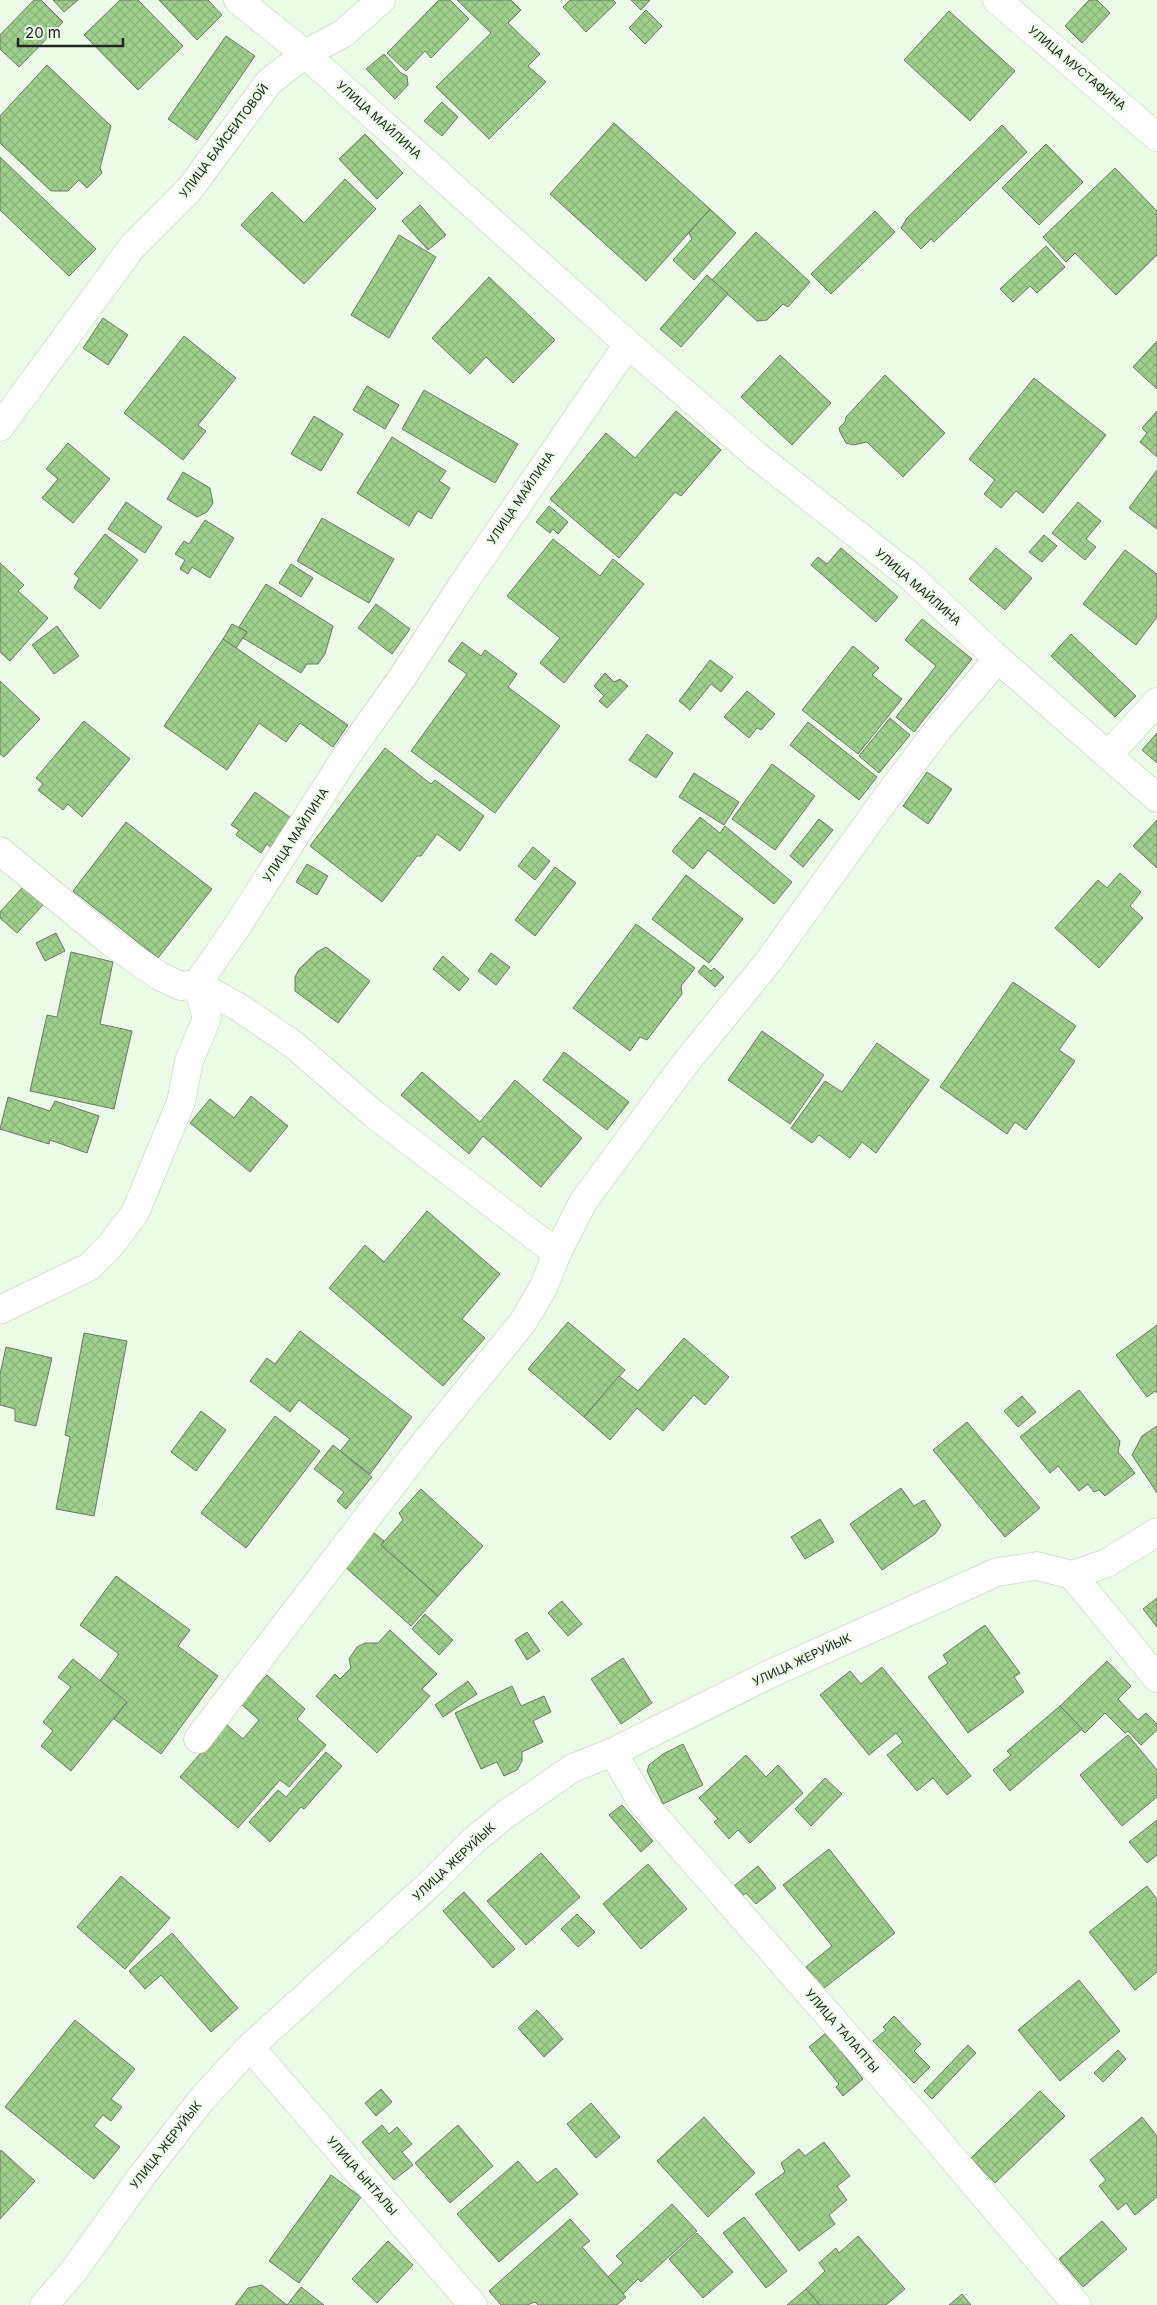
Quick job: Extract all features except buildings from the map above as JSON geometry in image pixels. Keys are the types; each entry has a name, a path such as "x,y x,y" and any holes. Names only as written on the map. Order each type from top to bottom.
{"street":[{"name":"УЛИЦА МАЙЛИНА","path":"238,0 305,54 628,344 757,456 910,576 998,659 1157,798"},
{"name":"УЛИЦА БАЙСЕИТОВОЙ","path":"0,427 132,247 189,190 268,82 305,54 344,33 381,0"},
{"name":"УЛИЦА МУСТАФИНА","path":"997,0 1157,137"},
{"name":"УЛИЦА МАЙЛИНА","path":"197,984 236,928 345,758 402,678 460,587 628,344"},
{"path":"198,1739 415,1455 522,1322 544,1286 557,1253 583,1202 684,1065 768,962 894,786 940,727 998,659"},
{"path":"1108,756 1157,702"},
{"path":"0,851 112,943 159,976 181,986 197,984 240,1008 294,1045 375,1114 557,1253"},
{"path":"0,1310 89,1267 110,1246 135,1213 181,1102 189,1061 207,1018 197,984"},
{"path":"1157,1532 1107,1562 1072,1575 1157,1678"},
{"name":"УЛИЦА ЖЕРУЙЫК","path":"44,2305 73,2272 141,2177 202,2099 250,2047 432,1882 473,1841 506,1814 573,1768 613,1752 772,1673 997,1572 1037,1566 1072,1575"},
{"name":"УЛИЦА ТАЛАПТЫ","path":"613,1752 640,1801 922,2122 1077,2305"},
{"name":"УЛИЦА ЫНТАЛЫ","path":"250,2047 473,2305"}]}
